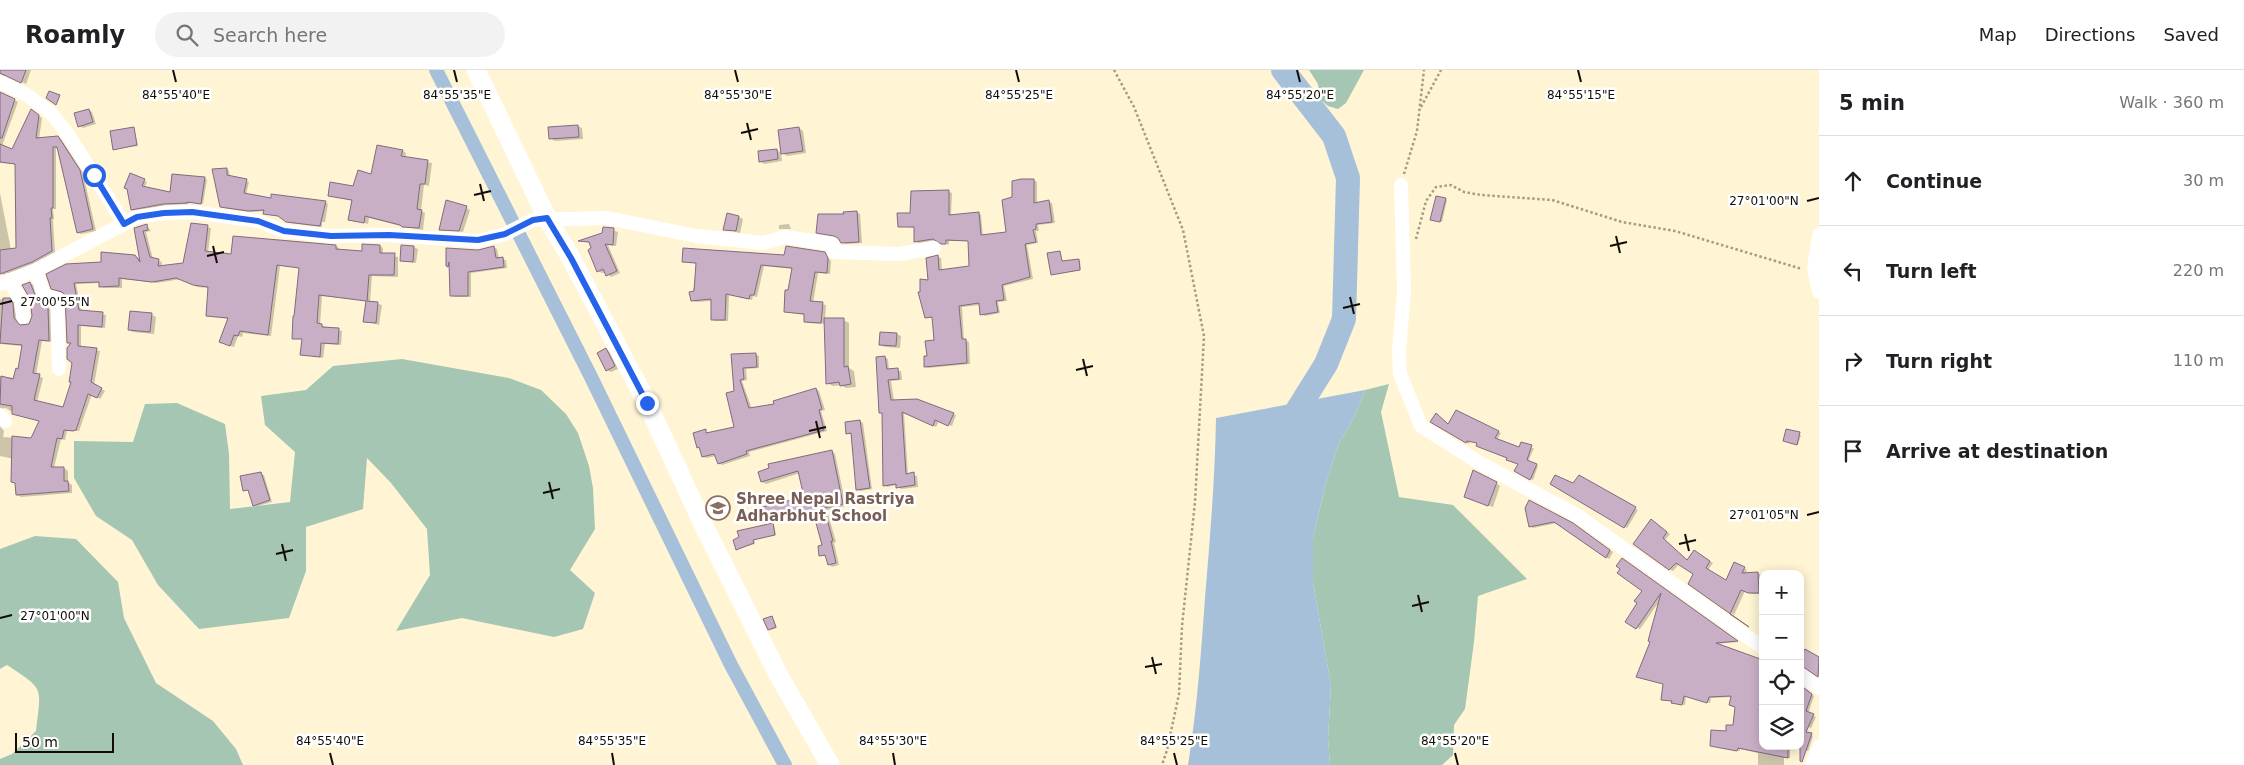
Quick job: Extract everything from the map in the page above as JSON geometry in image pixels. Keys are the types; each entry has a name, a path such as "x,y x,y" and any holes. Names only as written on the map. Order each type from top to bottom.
{"main road":[{"path":"476,70 540,219 571,258 647,403 779,676 830,765"}],"street":[{"path":"0,82 27,95 51,113 67,133 124,224"},
{"path":"1401,185 1404,292 1398,350 1400,374 1421,426 1478,462 1578,516 1759,645"},
{"path":"23,317 21,300 5,282 36,270 137,217 164,213 192,212 258,221 284,231 331,236 389,235 478,240 505,234 540,219 607,218 696,236 763,243 785,237 832,244 834,252 899,254 934,248"},
{"path":"1819,235 1816,268 1819,292"},
{"path":"36,270 44,296 57,299 59,369"},
{"path":"1804,677 1819,688"},
{"path":"1812,765 1819,747"}],"path":[{"path":"1114,70 1134,106 1183,230 1204,336 1195,502 1182,626 1179,694 1162,765"},
{"path":"1401,185 1417,131 1424,70"},
{"path":"1420,109 1441,70"},
{"path":"1415,245 1426,201 1436,187 1451,185 1464,192 1481,195 1552,200 1622,222 1675,231 1801,269 1816,268"}],"green space":[{"path":"1309,70 1364,70 1346,103 1338,109 1328,106 1320,99 1318,84"},
{"path":"402,359 509,378 541,390 566,414 578,433 589,466 593,488 595,529 570,570 595,593 583,629 554,637 462,618 396,631 430,575 427,529 391,483 367,458 363,509 306,527 306,571 289,618 199,629 158,585 132,540 96,516 74,478 74,441 133,442 145,404 177,403 225,424 229,454 230,509 290,502 295,452 265,425 261,396 306,390 333,366"},
{"path":"1389,384 1381,412 1399,497 1453,505 1527,579 1478,596 1465,709 1454,725 1453,755 1442,765 1330,765 1328,738 1331,686 1313,582 1313,538 1325,486 1339,443 1354,418 1365,390"},
{"path":"35,536 76,539 118,582 124,618 156,683 213,721 236,749 243,765 0,765 0,759 12,754 36,731 39,697 38,690 28,680 7,665 0,669 0,549"}],"water":[{"path":"1365,390 1354,418 1339,443 1325,486 1313,538 1313,582 1331,686 1328,738 1330,765 1188,765 1200,661 1215,463 1216,418"}],"building":[{"path":"0,70 26,70 21,83 0,73"},
{"path":"49,91 60,95 56,105 46,98"},
{"path":"0,92 15,99 2,138 0,138"},
{"path":"31,109 39,115 36,138 58,136 80,170 93,229 77,233 57,147 53,147 53,208 51,208 52,218 50,218 52,251 32,262 0,274 0,250 16,248 15,164 0,162 0,144 12,149"},
{"path":"89,109 93,122 78,127 74,113"},
{"path":"578,125 579,137 549,139 548,127"},
{"path":"134,127 137,145 113,150 110,131"},
{"path":"799,127 803,151 781,154 778,130"},
{"path":"377,145 403,150 401,156 428,160 425,184 420,184 417,209 422,210 419,228 402,227 365,216 364,223 348,220 352,200 328,196 330,182 353,186 358,170 371,174"},
{"path":"777,149 778,159 759,162 758,151"},
{"path":"227,168 227,175 247,179 244,193 271,198 271,194 326,201 320,226 286,222 278,216 263,214 264,210 248,211 220,207 212,169"},
{"path":"130,173 145,179 142,186 170,192 172,174 205,177 201,204 187,202 163,204 131,210 127,189 124,188"},
{"path":"1034,179 1034,203 1049,200 1052,222 1036,224 1036,229 1033,230 1036,242 1025,244 1030,277 1002,285 1004,300 996,301 998,312 980,315 979,303 959,306 962,339 966,339 967,363 924,367 924,356 927,356 925,341 934,340 932,317 925,318 918,292 920,292 920,279 928,280 926,258 938,255 939,270 969,266 968,241 946,240 946,244 941,244 933,239 914,242 914,227 898,227 897,213 910,213 911,191 949,190 949,215 979,212 981,235 1006,232 1002,200 1012,197 1012,181"},
{"path":"1436,196 1446,198 1440,222 1430,220"},
{"path":"446,200 467,206 459,231 439,230"},
{"path":"857,211 859,242 841,243 834,236 816,233 818,214 844,214 843,212"},
{"path":"727,213 739,216 736,231 723,230"},
{"path":"191,223 208,225 205,251 231,254 233,236 336,245 336,249 362,251 362,244 380,245 380,253 395,253 394,275 369,275 367,301 378,302 376,323 363,322 366,301 319,295 317,323 322,324 322,327 339,328 338,344 321,343 320,357 300,355 302,339 292,339 299,268 277,265 268,335 240,331 238,336 234,335 230,346 219,342 228,318 206,316 208,287 193,285 176,278 152,282 119,278 119,286 99,287 99,282 74,283 79,310 103,312 102,327 78,325 78,346 97,348 91,382 102,388 97,398 88,394 76,430 64,430 62,439 57,438 51,467 64,467 64,481 68,481 69,491 16,495 15,483 11,482 12,436 31,438 39,421 12,414 12,406 0,404 1,376 13,379 16,368 18,369 22,345 0,343 3,298 10,298 13,303 14,318 20,325 29,324 32,316 30,299 22,285 30,282 38,303 48,307 49,341 39,340 33,373 40,374 34,400 63,407 71,382 69,382 72,363 67,359 67,348 71,343 67,343 65,295 62,292 51,289 46,274 66,264 101,262 101,252 135,255 140,262 134,228 147,224 148,230 143,231 150,257 159,259 158,266 183,263"},
{"path":"603,227 614,228 613,245 605,244 617,271 606,276 603,269 597,272 588,250 591,248 589,242 578,241 602,233"},
{"path":"401,245 414,246 413,262 400,261"},
{"path":"494,246 496,258 503,257 504,267 468,272 468,296 450,296 449,262 448,267 446,266 446,248 478,250"},
{"path":"786,246 825,252 828,258 827,273 815,272 810,301 823,302 821,323 804,322 804,314 784,312 785,290 788,290 792,268 761,265 754,295 750,295 749,299 726,294 725,320 711,320 711,299 691,301 689,292 694,291 696,263 682,262 683,248 784,255"},
{"path":"1060,251 1062,261 1079,259 1080,270 1051,275 1047,253"},
{"path":"130,311 152,313 150,332 128,330"},
{"path":"824,318 844,318 844,367 848,366 851,384 840,386 839,382 826,384"},
{"path":"880,332 897,333 896,346 879,345"},
{"path":"606,348 615,366 606,371 597,353"},
{"path":"756,353 757,367 743,368 744,379 740,380 749,408 774,404 773,401 816,388 822,409 819,410 824,430 746,451 747,454 718,464 714,454 702,457 699,447 697,448 693,433 706,429 706,433 734,427 726,393 734,391 731,354"},
{"path":"885,356 887,369 898,368 899,379 888,380 891,400 917,399 954,413 948,426 935,420 933,426 902,412 906,474 914,472 915,485 896,488 896,484 883,486 882,413 879,413 876,357"},
{"path":"1456,410 1499,431 1495,438 1519,447 1521,442 1532,445 1527,460 1537,464 1530,480 1514,471 1518,464 1476,446 1477,443 1467,441 1466,443 1430,422 1436,413 1448,424"},
{"path":"860,420 870,488 856,490 851,433 846,434 845,422"},
{"path":"1786,429 1800,432 1797,445 1783,441"},
{"path":"832,450 843,504 824,508 833,541 831,541 836,563 828,565 825,555 819,556 818,546 822,545 813,512 765,522 762,507 804,497 798,471 761,482 758,472 769,468 768,464"},
{"path":"1473,470 1497,482 1488,506 1464,497"},
{"path":"261,472 270,500 253,506 248,490 243,491 240,476"},
{"path":"1555,475 1573,483 1579,475 1636,507 1624,528 1550,484"},
{"path":"1529,500 1573,523 1610,550 1606,558 1554,522 1529,527 1525,508"},
{"path":"1651,519 1667,532 1663,538 1687,560 1694,550 1710,561 1706,568 1726,580 1734,562 1745,567 1742,573 1758,572 1759,593 1748,593 1741,590 1730,614 1688,584 1693,574 1676,563 1669,570 1633,544"},
{"path":"773,523 775,535 753,540 754,543 736,550 733,540 739,537 737,531"},
{"path":"1622,558 1738,641 1716,643 1759,659 1759,750 1788,750 1788,758 1738,748 1737,751 1710,746 1711,730 1726,731 1726,725 1733,725 1735,707 1729,705 1731,696 1709,697 1707,703 1684,696 1682,705 1671,703 1672,701 1661,700 1663,684 1636,677 1650,642 1648,641 1661,593 1636,629 1625,622 1637,603 1634,601 1642,591 1617,573 1620,569 1616,566"},
{"path":"772,616 776,627 768,630 763,619"},
{"path":"1805,649 1819,657 1818,677 1804,668"},
{"path":"1804,688 1812,694 1806,711 1814,714 1806,732 1812,733 1802,762 1800,761 1800,750 1804,750"}],"waterway":[{"path":"436,70 591,377 731,665 785,765"},
{"path":"1283,70 1334,136 1348,178 1344,319 1326,364 1286,428"}],"place":[{"name":"Shree Nepal Rastriya Adharbhut School","path":"718,508"}],"route":[{"path":"94,175 124,224 137,217 164,213 192,212 258,221 284,231 331,236 389,235 478,240 505,234 533,220 547,218 571,258 647,403"}]}
